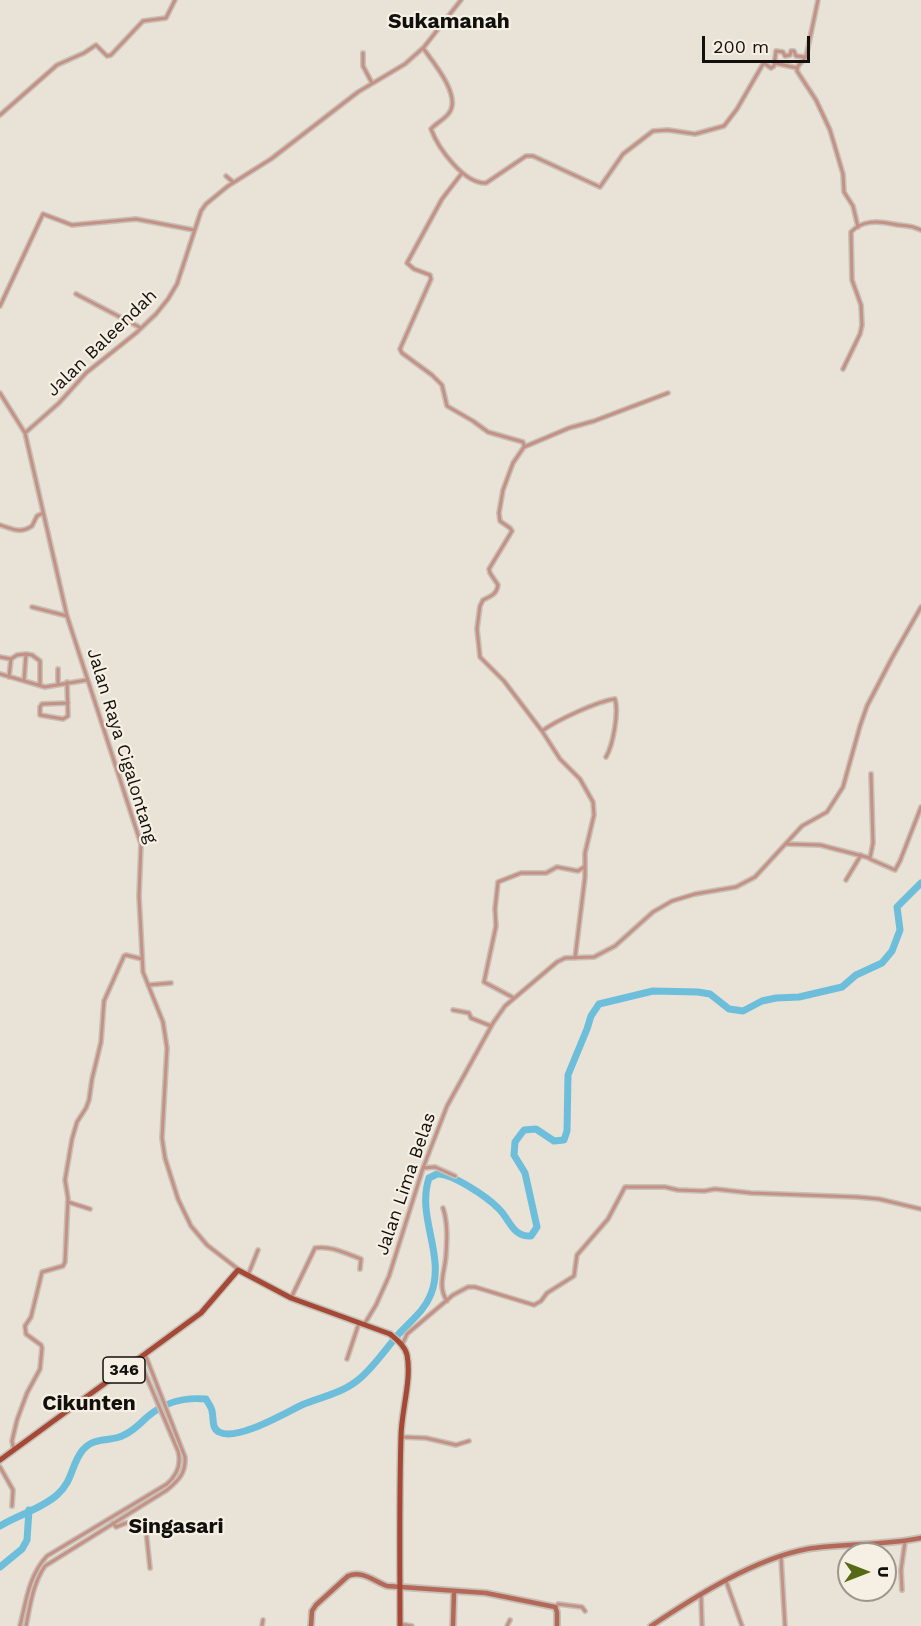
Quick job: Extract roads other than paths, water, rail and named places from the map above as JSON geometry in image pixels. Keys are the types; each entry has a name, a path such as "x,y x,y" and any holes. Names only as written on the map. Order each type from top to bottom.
{"main road":[{"path":"238,1270 291,1298 390,1334 401,1344 407,1356 408,1372 401,1437 400,1625"},
{"name":"346","path":"0,1460 201,1313 238,1270"},
{"path":"651,1626 701,1594 781,1555 817,1548 905,1542 921,1538"},
{"path":"311,1626 312,1611 316,1605 351,1574 363,1575 384,1585 400,1588 502,1595 556,1608 557,1626"},
{"path":"453,1626 454,1591"}],"street":[{"path":"0,115 34,82 57,64 84,53 96,45 103,54 111,55 138,26 147,20 166,18 175,0"},
{"name":"Jalan Baleendah","path":"25,433 59,403 86,373 141,328 168,299 177,284 194,230 206,204 233,182 271,159 358,92 405,64 423,48 461,0"},
{"path":"797,68 806,57 818,0"},
{"path":"423,48 443,75 452,99 449,113 431,129 435,141 462,173 477,182 486,183 526,156 533,156 600,187 623,154 653,131 668,130 695,134 724,126 737,109 763,64 771,68 774,66 776,51 783,52 785,56 790,55 793,50 796,56 806,57"},
{"path":"363,53 363,66 372,83"},
{"path":"775,63 797,68 824,114 843,174 844,192 852,204 858,226"},
{"path":"462,173 442,199 407,263 431,277 424,298 400,346 402,353 432,375 441,385 447,406 484,430 499,436 519,439 524,442 524,446"},
{"path":"226,176 233,182"},
{"path":"0,306 43,214 72,225 136,219 194,230"},
{"path":"843,369 862,325 861,305 852,280 852,232 858,226 877,221 906,224 921,230"},
{"path":"76,294 141,328"},
{"name":"Jalan Raya Cigalontang","path":"0,393 25,433 67,616 141,844 139,896 142,959 144,978 156,1001 166,1036 167,1059 162,1142 169,1174 191,1227 207,1245 238,1270"},
{"path":"575,958 579,936 585,852 594,815 593,802 580,779 560,759 542,731 501,678 480,657 477,641 481,604 498,588 489,569 511,534 510,528 500,521 499,513 503,492 513,463 524,446 668,393"},
{"path":"0,525 15,531 26,530 32,526 37,516 44,513"},
{"path":"32,607 67,616"},
{"name":"Jalan Lima Belas","path":"347,1359 362,1323 376,1305 389,1276 423,1168 447,1106 491,1026 514,998 557,962 565,958 594,957 615,946 653,912 672,901 695,894 736,888 755,876 802,826 827,812 843,788 867,706 921,607"},
{"path":"24,681 26,654"},
{"path":"9,677 13,656 32,655 40,661 40,686"},
{"path":"0,657 11,659"},
{"path":"58,669 58,684"},
{"path":"0,674 49,687 87,680"},
{"path":"68,682 68,703 68,716 66,718 40,716 42,704 68,703"},
{"path":"542,731 556,720 605,700 615,699 613,734 610,751 606,758"},
{"path":"868,858 871,856 873,843 871,774"},
{"path":"787,844 820,845 861,855 894,870 900,861 921,807"},
{"path":"846,880 861,855"},
{"path":"514,998 484,982 496,926 498,882 521,873 546,873 563,867 578,871 585,867"},
{"path":"14,1451 12,1441 17,1420 27,1393 40,1369 42,1358 41,1345 26,1334 25,1326 31,1317 42,1272 63,1266 65,1262 68,1202 65,1180 77,1122 89,1100 101,1042 104,1001 124,956 142,959"},
{"path":"147,984 171,983"},
{"path":"453,1010 469,1013 471,1018 491,1026"},
{"path":"423,1168 435,1167 455,1176"},
{"path":"401,1344 407,1334 455,1293 473,1286 511,1296 528,1304 538,1303 547,1293 574,1276 577,1255 608,1219 626,1187 665,1187 704,1191 715,1189 751,1193 856,1197 879,1199 921,1209"},
{"path":"68,1202 90,1209"},
{"path":"443,1208 447,1246 442,1283 443,1295 447,1301"},
{"path":"291,1298 315,1248 345,1252 361,1259 360,1269"},
{"path":"248,1275 258,1250"},
{"path":"20,1626 33,1576 47,1556 177,1481 184,1470 185,1457 145,1354"},
{"path":"26,1626 40,1573 45,1566 149,1498 167,1484 178,1470 180,1457 139,1359"},
{"path":"161,1410 166,1408"},
{"path":"401,1437 426,1438 456,1445 469,1441"},
{"path":"0,1467 13,1490 12,1506"},
{"path":"113,1523 116,1527 126,1522 145,1521 150,1568"},
{"path":"95,1527 98,1532"},
{"path":"902,1590 901,1570 905,1542"},
{"path":"781,1555 785,1626"},
{"path":"726,1581 742,1626"},
{"path":"701,1594 702,1626"},
{"path":"556,1608 558,1605 566,1604 582,1607 585,1611"},
{"path":"22,1618 28,1619"},
{"path":"262,1626 263,1620"},
{"path":"507,1626 510,1620"},
{"path":"400,1625 412,1626"}],"waterway":[{"path":"0,1526 57,1495 66,1484 78,1456 87,1446 127,1433 167,1404 189,1399 206,1399 212,1410 216,1430 227,1434 237,1433 262,1425 304,1404 339,1391 358,1380 420,1312 431,1294 435,1279 435,1265 426,1207 429,1178 437,1174 443,1175 469,1186 498,1208 520,1234 531,1236 537,1227 525,1173 514,1155 515,1142 524,1130 536,1129 554,1141 564,1140 567,1131 568,1075 591,1016 599,1004 653,991 698,992 710,994 729,1009 743,1011 762,1001 799,997 842,987 856,975 882,963 892,951 900,930 897,907 921,883"},
{"path":"0,1567 22,1549 27,1540 29,1510"}],"district":[{"name":"Sukamanah","path":"449,22"},
{"name":"Cikunten","path":"89,1404"},
{"name":"Singasari","path":"176,1527"}]}
